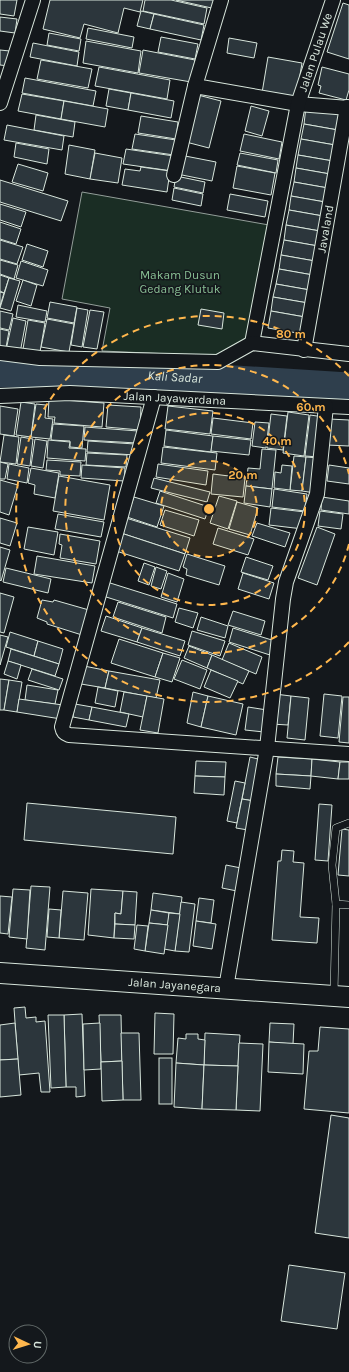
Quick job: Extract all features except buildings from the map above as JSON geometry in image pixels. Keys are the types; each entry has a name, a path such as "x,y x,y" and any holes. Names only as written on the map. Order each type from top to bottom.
{"main road":[{"name":"Jalan Jayanegara","path":"0,973 341,997"}],"street":[{"path":"0,103 33,0"},
{"path":"174,174 195,86 221,0"},
{"name":"Jalan Pulau We","path":"252,343 298,104 332,0"},
{"path":"195,86 298,104 348,108"},
{"name":"Javaland","path":"304,350 348,108"},
{"path":"0,353 40,358 218,362 252,343 349,354"},
{"name":"Jalan Jayawardana","path":"0,396 70,393 349,407"},
{"path":"154,397 62,727 63,731 69,735 349,754"},
{"path":"226,988 267,748 282,599 286,582 317,494 326,406"}],"lane":[{"path":"341,997 336,904 332,865 336,828 349,823"},
{"path":"336,904 349,905"}],"green space":[{"name":"Makam Dusun Gedang Klutuk","path":"82,192 269,225 248,338 216,356 102,351 110,308 62,299"}],"waterway":[{"name":"Kali Sadar","path":"0,373 122,373 349,387"}]}
